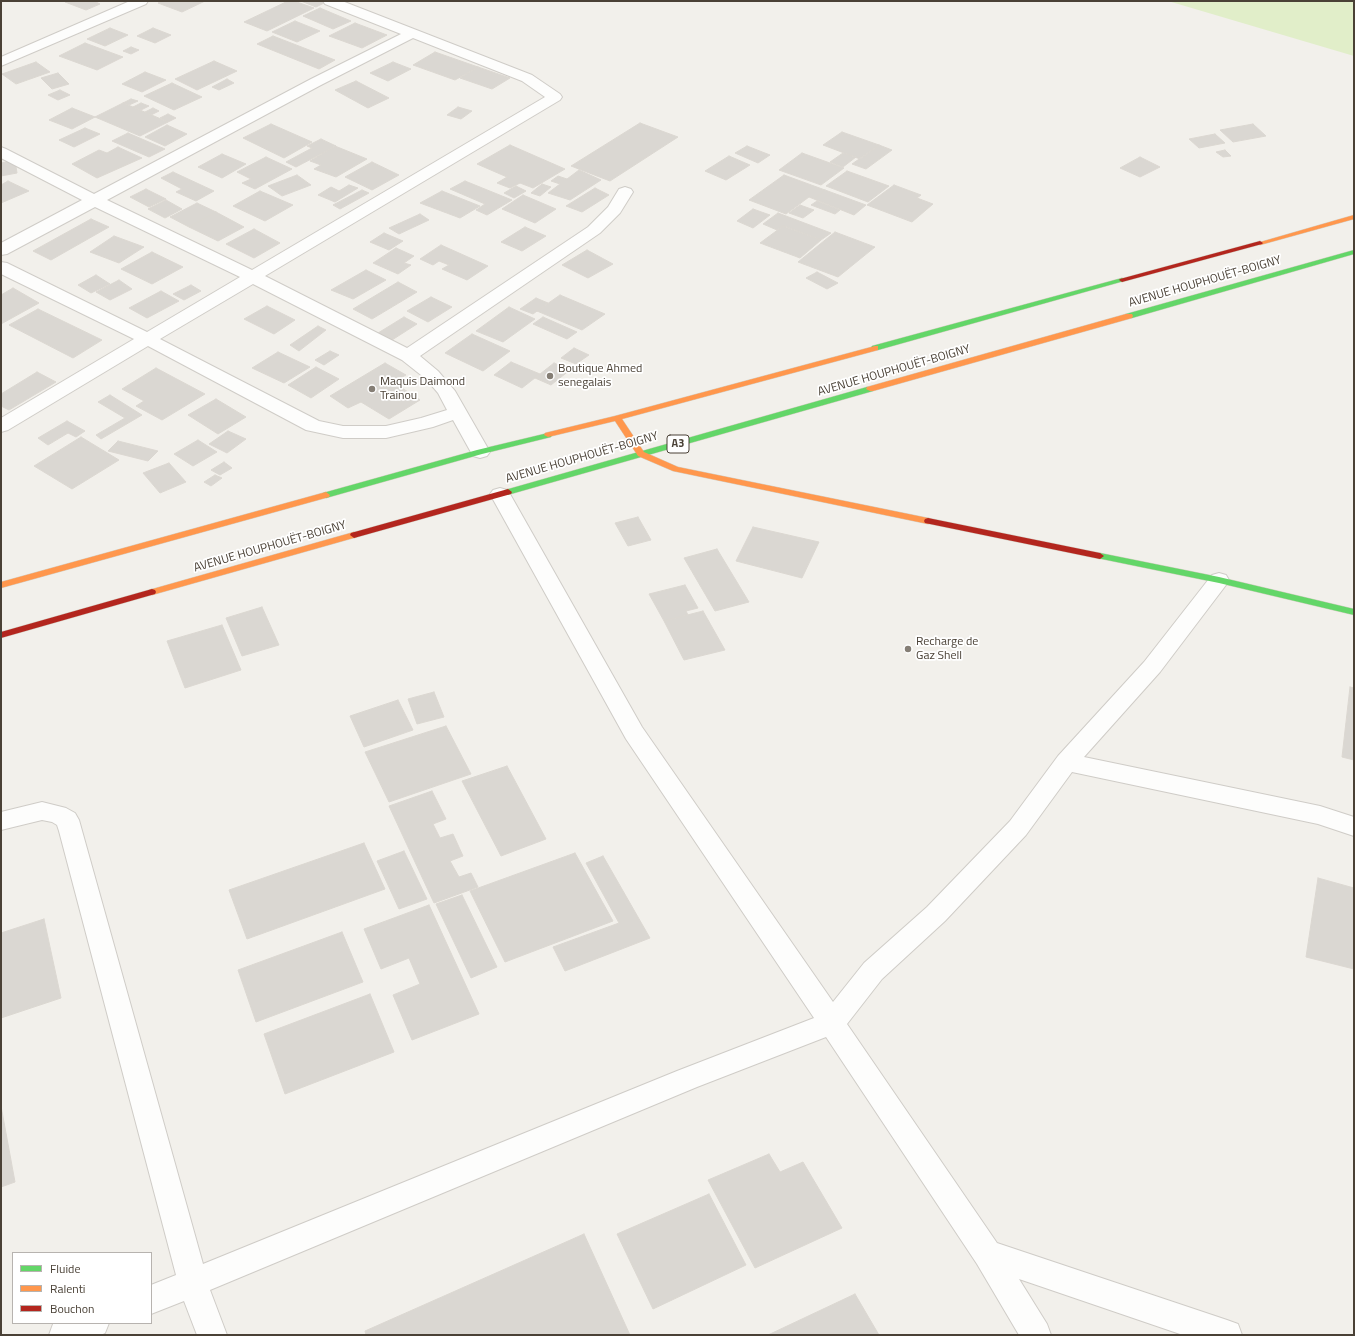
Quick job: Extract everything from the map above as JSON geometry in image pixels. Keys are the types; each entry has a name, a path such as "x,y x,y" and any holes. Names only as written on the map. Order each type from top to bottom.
{"main road":[{"name":"AVENUE HOUPHOUËT-BOIGNY","path":"1,584 480,452 617,418 1354,217"},
{"name":"AVENUE HOUPHOUËT-BOIGNY","path":"1,636 1354,252"},
{"path":"617,418 641,454 676,470 1219,580 1354,612"}],"street":[{"path":"1,62 141,1"},
{"path":"1,426 555,97 527,78 411,34 330,1"},
{"path":"1,250 411,34"},
{"path":"1,152 94,200 253,277 408,356 432,375 446,391 480,452"},
{"path":"408,356 594,230 614,210 625,192"},
{"path":"1,267 147,339 313,426 343,432 386,432 426,423 458,412"},
{"path":"500,494 634,733 832,1023 987,1254 1036,1335"},
{"path":"152,1300 680,1082 832,1023 874,971 936,914 1018,828 1066,762 1152,667 1219,580"},
{"path":"1066,762 1320,815 1354,827"},
{"path":"1,821 42,811 58,814 67,820 193,1283 212,1335"},
{"path":"987,1254 1227,1335"},
{"path":"64,1335 92,1324"}],"green space":[{"path":"1168,1 1354,1 1354,56"}],"building":[{"path":"94,1 100,4 86,10 65,2"},
{"path":"162,1 205,1 182,12 158,3"},
{"path":"288,1 294,1 314,8 267,31 244,22"},
{"path":"301,1 325,1 326,2 316,7"},
{"path":"320,8 351,21 333,29 303,16"},
{"path":"295,21 320,31 297,42 272,32"},
{"path":"355,23 387,35 362,48 329,36"},
{"path":"110,28 128,35 105,46 87,39"},
{"path":"153,28 171,35 155,43 137,36"},
{"path":"273,36 335,60 319,69 257,44"},
{"path":"85,43 123,57 97,70 59,56"},
{"path":"131,47 139,50 131,54 123,51"},
{"path":"435,52 478,67 455,80 413,65"},
{"path":"214,61 237,71 197,90 175,79"},
{"path":"36,62 50,72 16,84 2,74"},
{"path":"393,62 411,69 388,81 370,73"},
{"path":"478,67 510,78 492,89 460,78"},
{"path":"145,72 166,80 142,92 122,84"},
{"path":"58,73 69,84 52,89 41,78"},
{"path":"227,79 234,83 219,90 212,87"},
{"path":"356,81 389,98 368,108 335,90"},
{"path":"172,83 202,97 174,110 144,96"},
{"path":"60,90 70,95 58,100 48,95"},
{"path":"131,99 138,101 129,105 123,103"},
{"path":"123,103 168,122 140,136 95,117"},
{"path":"141,103 149,106 141,110 133,107"},
{"path":"458,107 472,111 461,119 447,115"},
{"path":"72,108 95,117 72,129 49,120"},
{"path":"153,108 159,111 151,115 145,112"},
{"path":"168,114 176,118 168,122 160,118"},
{"path":"640,123 678,137 610,181 571,166"},
{"path":"271,124 312,142 284,158 243,138"},
{"path":"1253,124 1266,136 1233,142 1220,130"},
{"path":"167,125 187,134 165,146 145,137"},
{"path":"85,128 100,134 74,147 59,140"},
{"path":"842,132 879,145 860,159 823,145"},
{"path":"128,133 165,149 149,157 112,141"},
{"path":"1215,134 1225,143 1199,148 1189,139"},
{"path":"321,139 336,146 296,167 286,162 312,148 307,146"},
{"path":"510,145 565,169 533,188 520,183 510,188 497,183 507,177 477,164"},
{"path":"879,145 892,150 866,169 852,164"},
{"path":"335,146 367,159 336,177 314,169 321,165 310,161"},
{"path":"747,146 770,155 758,163 735,153"},
{"path":"118,147 142,158 97,178 72,164 99,150 107,153"},
{"path":"1225,150 1231,156 1223,157 1216,152"},
{"path":"802,153 844,168 821,185 779,170"},
{"path":"843,153 856,157 843,167 830,162"},
{"path":"222,154 246,164 222,178 198,167"},
{"path":"729,156 750,165 726,180 705,171"},
{"path":"266,157 292,169 255,189 242,183 251,179 237,172"},
{"path":"1140,157 1160,167 1140,177 1120,168"},
{"path":"15,160 17,173 1,176 1,163"},
{"path":"372,162 399,175 372,190 345,177"},
{"path":"579,170 601,180 570,200 548,193 560,184 551,181 558,176 567,179"},
{"path":"847,171 889,186 868,202 826,186"},
{"path":"173,172 214,191 196,201 176,192 182,189 161,178"},
{"path":"297,175 311,185 282,196 268,186"},
{"path":"784,175 825,190 814,199 809,197 786,214 749,200"},
{"path":"8,181 29,191 1,203 1,185"},
{"path":"465,181 512,200 487,215 476,210 485,204 450,189"},
{"path":"542,184 551,187 540,196 531,193"},
{"path":"349,185 358,188 335,202 318,195 331,187 339,191"},
{"path":"894,185 921,195 917,198 933,204 912,222 867,205"},
{"path":"516,186 526,191 514,198 504,193"},
{"path":"595,188 609,195 582,212 566,206"},
{"path":"146,189 166,199 149,207 130,197"},
{"path":"362,190 369,193 340,209 333,205"},
{"path":"825,190 866,205 854,215 814,199"},
{"path":"260,191 293,205 265,221 233,206"},
{"path":"442,191 480,206 460,218 420,203"},
{"path":"523,195 556,209 535,223 502,209"},
{"path":"166,200 182,209 165,218 148,209"},
{"path":"817,201 840,210 835,214 811,205"},
{"path":"197,203 216,212 189,227 170,217"},
{"path":"800,205 814,210 803,218 789,213"},
{"path":"753,209 770,215 753,228 737,221"},
{"path":"216,212 244,227 218,241 189,227"},
{"path":"778,213 831,233 821,240 783,226 777,230 763,224"},
{"path":"420,214 429,220 399,234 389,228"},
{"path":"91,219 109,227 51,260 33,251"},
{"path":"783,226 821,240 800,258 760,243"},
{"path":"525,227 546,236 522,251 501,242"},
{"path":"254,229 280,243 254,258 226,244"},
{"path":"835,232 875,247 838,277 798,262"},
{"path":"384,233 403,241 389,250 370,242"},
{"path":"114,236 144,247 119,263 90,252"},
{"path":"441,245 488,266 467,280 442,269 449,265 439,261 433,265 420,259"},
{"path":"396,248 414,256 404,263 411,265 398,274 373,263"},
{"path":"587,250 613,264 588,278 562,265"},
{"path":"152,252 183,267 152,284 121,269"},
{"path":"366,270 386,280 353,299 331,290"},
{"path":"817,272 838,283 827,289 806,278"},
{"path":"96,275 110,284 91,293 78,285"},
{"path":"119,280 132,289 110,300 96,292"},
{"path":"398,282 417,292 372,319 353,309"},
{"path":"191,285 201,291 184,300 173,294"},
{"path":"13,288 39,303 1,324 1,295"},
{"path":"161,291 179,301 147,318 129,308"},
{"path":"560,295 605,314 582,330 537,311"},
{"path":"431,297 452,307 428,322 407,311"},
{"path":"536,298 548,303 533,314 520,309"},
{"path":"267,306 295,320 274,334 244,319"},
{"path":"509,307 535,319 503,342 476,331"},
{"path":"38,309 102,340 73,358 9,325"},
{"path":"404,317 417,324 392,340 378,333"},
{"path":"543,317 577,332 567,339 533,324"},
{"path":"318,326 326,330 299,351 290,345"},
{"path":"472,334 510,351 483,371 445,353"},
{"path":"574,348 589,355 576,364 561,358"},
{"path":"330,351 339,355 324,365 315,360"},
{"path":"278,352 310,367 284,383 252,368"},
{"path":"511,362 540,374 522,388 494,375"},
{"name":"Maquis Daimond Trainou","path":"385,363 406,375 393,382 420,400 389,419 361,402 348,408 330,396"},
{"name":"Boutique Ahmed senegalais","path":"554,363 570,370 551,385 535,378"},
{"path":"316,367 339,379 311,398 288,385"},
{"path":"156,368 205,394 162,420 136,406 144,401 122,389"},
{"path":"37,372 56,382 9,410 1,406 1,394"},
{"path":"110,395 142,415 101,439 96,435 125,418 98,402"},
{"path":"216,399 246,417 218,434 188,415"},
{"path":"67,421 85,431 76,437 68,433 48,445 38,438"},
{"path":"228,431 246,439 227,453 209,444"},
{"path":"81,437 119,460 72,489 34,466"},
{"path":"198,440 217,452 193,466 174,454"},
{"path":"118,441 158,451 148,461 108,451"},
{"path":"224,462 232,468 220,475 211,470"},
{"path":"169,463 186,482 160,493 143,473"},
{"path":"215,475 222,478 211,486 204,482"},
{"path":"638,517 651,540 628,546 615,523"},
{"path":"753,527 819,542 802,578 736,561"},
{"path":"717,549 749,602 715,611 684,558"},
{"path":"685,585 698,608 686,611 688,615 664,621 649,594"},
{"path":"262,607 279,645 242,656 226,618"},
{"path":"703,611 725,650 684,660 664,621"},
{"path":"222,625 241,670 185,688 167,641"},
{"path":"1350,687 1354,688 1354,760 1342,757"},
{"path":"434,692 444,717 417,724 408,699"},
{"path":"398,700 413,730 364,747 350,716"},
{"path":"446,726 471,774 389,802 365,752"},
{"path":"507,766 546,839 501,856 462,781"},
{"path":"432,791 446,819 433,824 440,838 453,834 463,856 450,861 459,877 471,873 478,887 434,903 389,806"},
{"path":"364,843 385,889 247,939 229,890"},
{"path":"404,851 427,899 399,909 377,861"},
{"path":"575,853 613,921 505,962 470,891"},
{"path":"603,856 650,938 565,971 553,947 619,923 586,863"},
{"path":"1318,878 1354,888 1354,969 1306,957"},
{"path":"462,895 497,967 471,978 436,904"},
{"path":"429,905 479,1014 412,1040 393,995 420,984 409,958 381,969 364,929"},
{"path":"44,919 61,998 1,1018 1,933"},
{"path":"342,932 363,982 256,1022 238,970"},
{"path":"370,994 394,1052 285,1094 264,1034"},
{"path":"1,1106 15,1182 1,1187"},
{"path":"769,1154 780,1172 803,1162 842,1228 755,1268 708,1180"},
{"path":"709,1194 746,1265 653,1309 617,1234"},
{"path":"584,1234 630,1335 366,1335 365,1331"},
{"path":"855,1294 879,1335 768,1335"}],"traffic: fast":[{"path":"1129,316 1354,252"},
{"path":"875,348 1122,280"},
{"path":"508,492 870,389"},
{"path":"326,495 480,452 548,435"},
{"path":"1100,556 1219,580 1354,612"}],"traffic: slow":[{"path":"1260,243 1354,217"},
{"path":"870,389 1129,316"},
{"path":"548,435 617,418 875,348"},
{"path":"617,418 641,454 676,469 928,521"},
{"path":"1,585 326,495"},
{"path":"152,592 354,535"}],"traffic: jam":[{"path":"1122,280 1260,243"},
{"path":"354,535 508,492"},
{"path":"928,521 1100,556"},
{"path":"1,635 152,592"}],"place":[{"name":"Boutique Ahmed senegalais","path":"550,376"},
{"name":"Maquis Daimond Trainou","path":"372,389"},
{"name":"Recharge de Gaz Shell","path":"908,649"}]}
